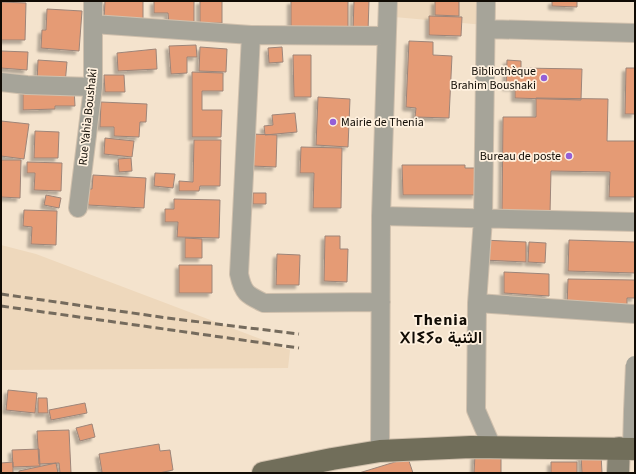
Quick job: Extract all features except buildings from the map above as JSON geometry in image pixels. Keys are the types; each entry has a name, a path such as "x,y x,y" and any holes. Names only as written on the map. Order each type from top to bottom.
{"main road":[{"path":"263,473 330,466 380,452 492,447 629,448 618,473"}],"street":[{"name":"Rue Yahia Boushaki","path":"78,208 93,87 93,1"},
{"path":"380,452 381,216 388,1"},
{"path":"486,1 483,219 477,303 476,410 492,447"},
{"path":"93,24 251,35 386,36"},
{"path":"486,29 635,33"},
{"path":"251,35 239,274 241,286 249,297 264,303 381,302"},
{"path":"1,82 27,85 93,87"},
{"path":"381,216 635,222"},
{"path":"477,303 635,314"},
{"path":"629,448 634,411 635,365"}],"shaded area":[{"path":"394,1 486,1 485,25 394,17"},
{"path":"1,245 36,254 290,350 288,368 1,370"}],"railway":[{"path":"1,294 167,318 299,334"},
{"path":"1,306 299,348"}],"place":[{"name":"Bibliothèque Brahim Boushaki","path":"544,78"},
{"name":"Mairie de Thenia","path":"333,122"},
{"name":"Bureau de poste","path":"569,156"}],"district":[{"name":"Thenia ⵝⵏⵉⵢⴰ الثنية","path":"441,329"}]}
